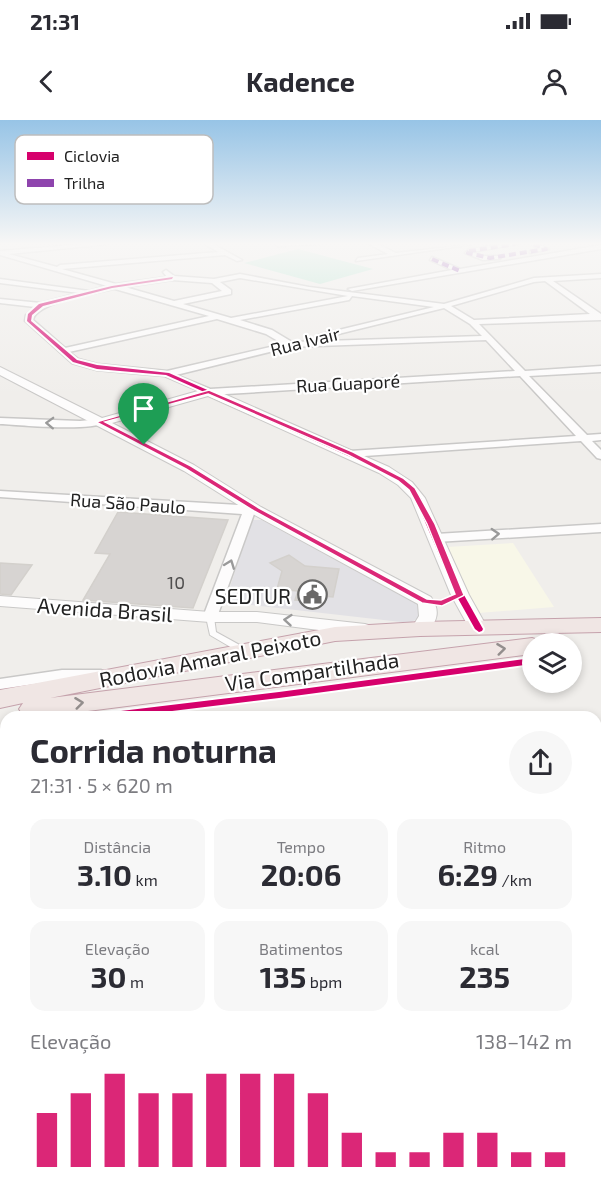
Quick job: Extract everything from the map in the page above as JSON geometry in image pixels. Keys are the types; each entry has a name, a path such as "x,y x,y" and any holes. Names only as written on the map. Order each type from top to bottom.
{"highway":[{"name":"Rodovia Amaral Peixoto","path":"0,699 242,650 366,630 601,625"},
{"path":"439,656 470,645 478,628"},
{"path":"582,641 601,639"},
{"name":"Rodovia Amaral Peixoto","path":"16,711 522,647"},
{"path":"242,650 236,659 237,670 253,677 275,678"}],"street":[{"path":"0,301 41,305 85,294"},
{"path":"137,294 269,332 291,345 487,338"},
{"path":"171,304 221,294"},
{"path":"351,294 446,306 473,322 601,456"},
{"name":"Rua Ivair","path":"167,374 291,345 486,294"},
{"path":"568,294 600,317"},
{"path":"231,320 364,296"},
{"path":"41,305 30,315 29,321 61,351 83,364 167,374 350,454 401,479 412,488 460,595 478,628"},
{"path":"61,351 217,316"},
{"path":"473,322 600,317"},
{"name":"Rua Guaporé","path":"100,422 209,392 601,369"},
{"path":"0,370 189,468 253,510 425,601 442,603 460,595"},
{"path":"0,421 80,424 100,422"},
{"path":"350,454 601,437"},
{"name":"Rua São Paulo","path":"0,494 253,510"},
{"path":"210,617 253,510"},
{"path":"436,538 601,528"},
{"name":"Avenida Brasil","path":"0,601 210,617 288,620 366,630"},
{"path":"420,628 429,616 429,607 425,601"},
{"path":"0,684 62,675 87,674 112,678"}],"lane":[{"path":"210,617 213,633 242,650"}],"shaded area":[{"path":"252,520 262,520 420,606 425,614 410,623 225,602"},
{"path":"513,543 554,607 478,613 447,547"}],"building":[{"path":"118,512 228,520 193,608 83,600 110,554 95,553"},
{"name":"SEDTUR","path":"289,555 305,566 339,569 333,597 312,595 310,601 295,600 298,591 277,589 282,571 270,563"},
{"path":"0,563 32,565 11,595 0,594"}],"cycle path":[{"path":"83,294 41,305 30,315 29,321 75,361 97,367 167,374 384,470 412,488 460,595 479,629"},
{"name":"Via Compartilhada","path":"146,711 522,662"}],"place":[{"name":"SEDTUR","path":"312,595"}],"route":[{"path":"209,392 384,470 412,488 431,524 460,595 448,602 425,601 256,510 189,468 144,445 100,422 209,392"}]}
